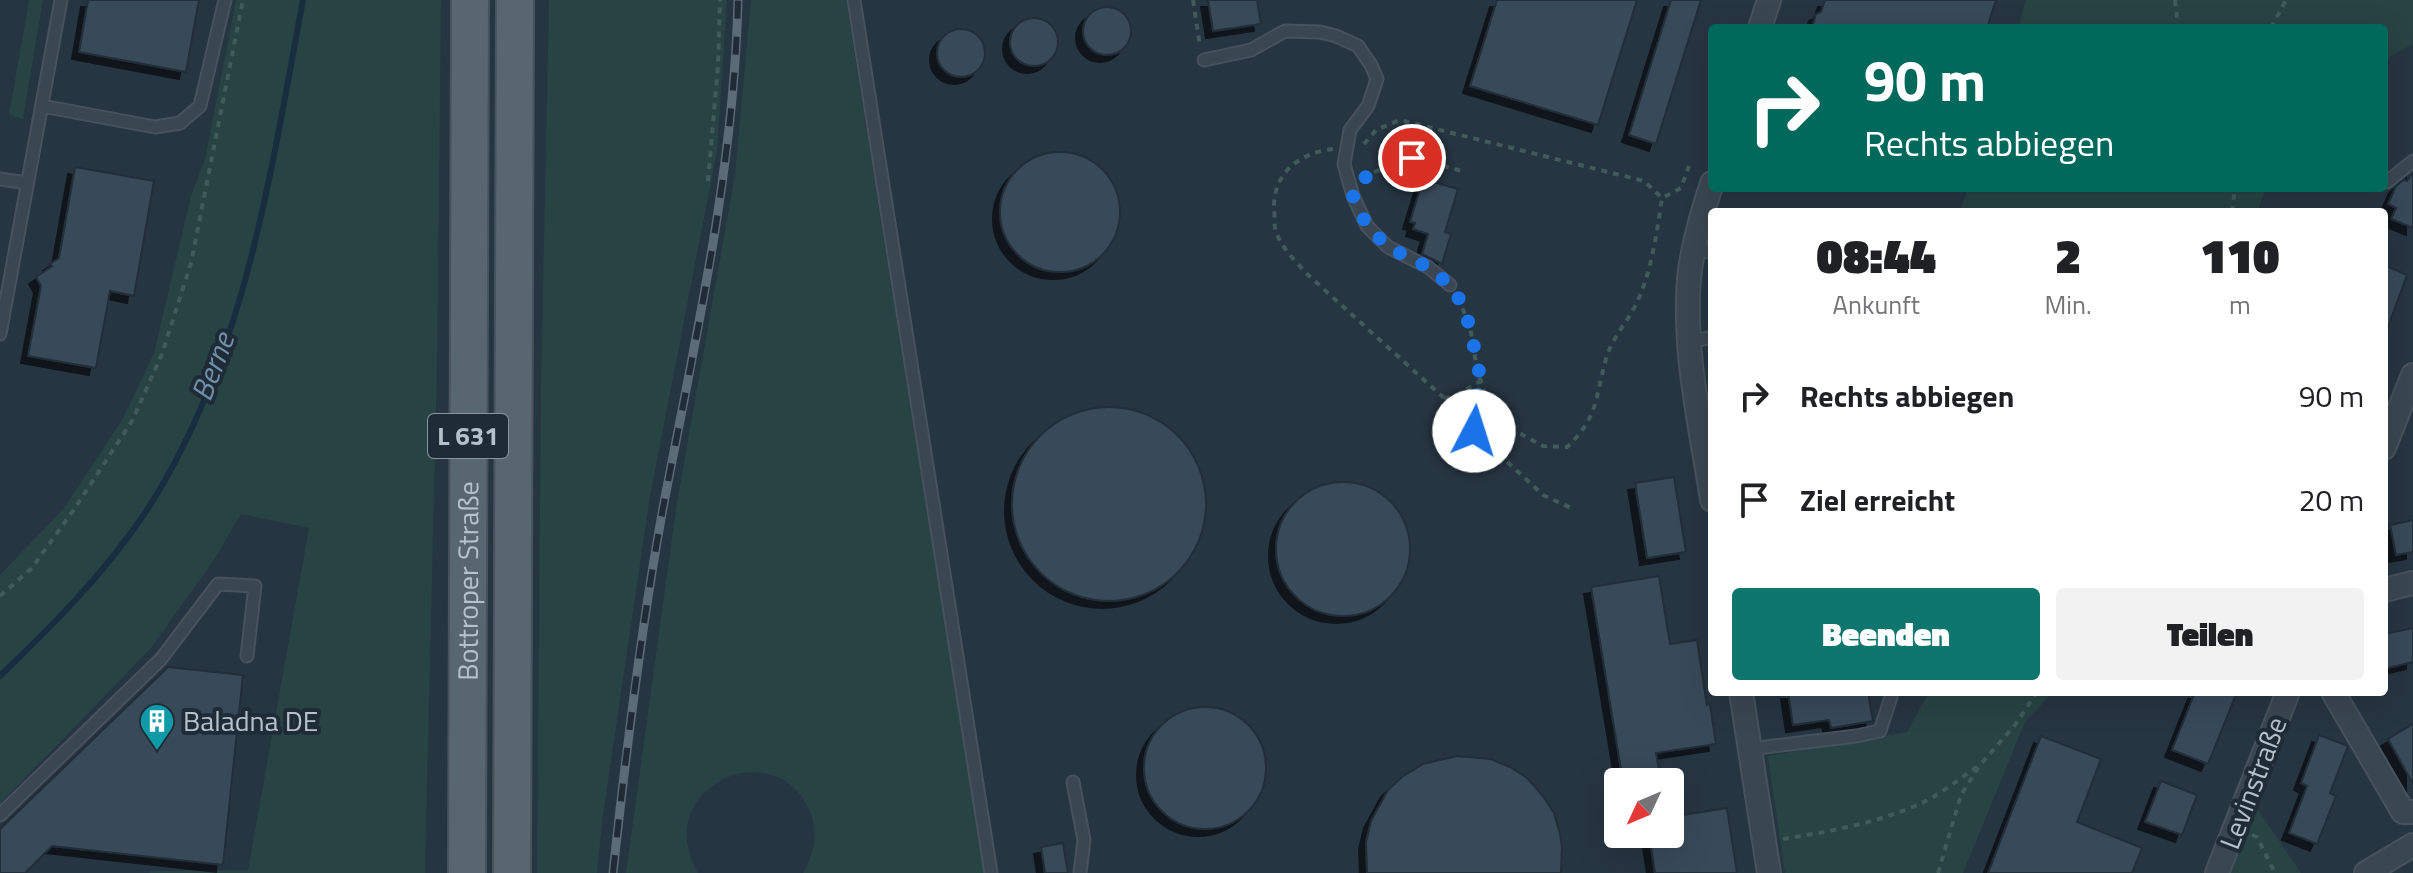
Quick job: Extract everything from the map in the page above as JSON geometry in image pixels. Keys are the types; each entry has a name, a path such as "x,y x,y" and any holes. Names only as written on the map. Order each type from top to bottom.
{"main road":[{"name":"Bottroper Straße","path":"467,873 470,0"},
{"name":"Bottroper Straße","path":"512,873 515,0"}],"street":[{"path":"1761,24 1769,0"},
{"path":"1708,213 1703,250 1689,290 1701,339 1708,441"},
{"path":"2388,438 2413,375"},
{"path":"2388,589 2413,583"},
{"path":"1742,696 1769,873"},
{"name":"Levinstraße","path":"2217,873 2286,696"},
{"path":"2335,696 2403,812 2413,812"},
{"path":"2366,873 2413,845"}],"lane":[{"path":"0,334 61,0"},
{"path":"42,106 155,127 180,123 200,106 225,0"},
{"path":"854,0 991,873"},
{"path":"1204,60 1251,50 1285,31 1320,32 1358,46 1377,79 1368,106 1350,130 1344,164 1353,196 1367,226 1388,247 1428,267 1450,285"},
{"path":"2388,181 2413,161"},
{"path":"0,179 27,183"},
{"path":"0,815 161,659 218,584 255,586 247,656"},
{"path":"1749,749 1880,731 1891,697"},
{"path":"1073,782 1084,840 1080,873"}],"path":[{"path":"0,596 31,569 75,508 132,421 162,354 191,263 243,0"},
{"path":"708,181 720,0"},
{"path":"1193,0 1204,60"},
{"path":"2175,0 2178,24"},
{"path":"2273,24 2286,0"},
{"path":"1364,144 1376,130 1400,120 1644,181 1662,198 1653,248 1639,298 1618,331 1606,358 1592,413 1583,432 1567,447 1543,446 1496,417 1481,381 1470,327 1461,302 1450,285"},
{"path":"1347,147 1303,156 1278,180 1274,199 1275,228 1288,252 1307,274 1444,398 1474,431 1543,495 1571,508"},
{"path":"1353,196 1355,184 1374,172 1412,158 1462,171"},
{"path":"1662,198 1681,188 1689,166"},
{"path":"1444,398 1453,397 1481,381"},
{"path":"1474,431 1472,413 1481,381"},
{"path":"1938,873 1961,795 1980,765 2015,725 2034,696"},
{"path":"1763,843 1838,830 1896,814 1931,798 1980,765"},
{"path":"2235,828 2257,837 2275,873"}],"green space":[{"path":"29,0 43,0 23,119 9,115"},
{"path":"236,0 441,0 437,367 425,873 149,873 248,870 309,528 241,514 214,560 151,648 0,804 0,575 65,507 123,418 154,353 191,196 205,159"},
{"path":"549,0 727,0 717,151 650,496 597,873 537,873 541,384"},
{"path":"751,0 846,0 984,873 803,873 814,844 811,814 795,789 772,775 748,772 723,779 703,794 690,815 687,842 698,873 626,873 677,502 735,175"},
{"path":"2026,0 2413,0 2413,44 2388,58 2388,24 2019,24"},
{"path":"1967,192 2264,192 2258,208 1961,208"},
{"path":"1927,696 2049,696 2025,722 1963,873 1785,873 1768,756 1907,732"},
{"path":"2257,808 2301,873 2231,873"}],"building":[{"path":"88,0 199,0 186,72 79,52"},
{"path":"1208,0 1257,0 1261,24 1213,31"},
{"path":"1497,0 1637,0 1598,125 1470,86"},
{"path":"1671,0 1701,0 1656,144 1629,135"},
{"path":"1825,0 1996,0 1988,24 1813,24 1816,14 1821,12"},
{"path":"1107,7 1124,14 1131,31 1124,48 1107,55 1090,48 1083,31 1090,14"},
{"path":"1034,18 1051,25 1058,42 1051,59 1034,66 1017,59 1010,42 1017,25"},
{"path":"961,29 978,36 985,53 978,70 961,77 944,70 937,53 944,36"},
{"path":"1060,152 1083,157 1102,170 1115,189 1120,212 1115,235 1102,254 1083,267 1060,272 1037,267 1018,254 1005,235 1000,212 1005,189 1018,170 1037,157"},
{"path":"75,167 154,181 134,296 110,291 96,368 28,356 41,286 36,277 59,258"},
{"path":"2413,172 2413,228 2391,219 2396,208 2388,204 2396,186 2403,180 2407,181"},
{"path":"1423,179 1458,189 1445,232 1451,234 1442,264 1422,254 1428,234 1413,229 1415,223 1410,222"},
{"path":"2388,267 2407,275 2388,327"},
{"path":"1109,407 1146,415 1177,436 1198,467 1206,504 1198,541 1177,572 1146,593 1109,601 1072,593 1041,572 1020,541 1012,504 1020,467 1041,436 1072,415"},
{"path":"1674,477 1686,552 1647,558 1635,483"},
{"path":"1343,482 1369,487 1391,501 1405,523 1410,549 1405,575 1391,597 1369,611 1343,616 1317,611 1295,597 1281,575 1276,549 1281,523 1295,501 1317,487"},
{"path":"2413,520 2413,552 2396,555 2390,525"},
{"path":"1659,576 1670,644 1697,640 1716,744 1656,753 1659,768 1621,768 1591,587"},
{"path":"2413,628 2413,662 2388,668 2388,633"},
{"name":"Baladna DE","path":"168,667 243,675 223,865 52,846 25,873 0,873 0,829"},
{"path":"1789,696 1869,696 1873,721 1831,728 1829,720 1793,725"},
{"path":"2193,696 2235,696 2208,764 2172,750"},
{"path":"1205,707 1229,711 1248,725 1262,744 1266,768 1262,792 1248,811 1229,825 1205,829 1181,825 1162,811 1148,792 1144,768 1148,744 1162,725 1181,711"},
{"path":"2413,724 2413,784 2388,739"},
{"path":"2319,735 2348,746 2330,793 2336,796 2317,844 2289,833 2307,786 2301,783"},
{"path":"2041,736 2101,759 2077,822 2142,848 2132,873 1988,873"},
{"path":"1457,756 1491,759 1512,768 1527,778 1543,796 1554,813 1560,834 1561,873 1367,873 1366,842 1371,821 1388,790 1423,764"},
{"path":"2161,781 2197,795 2182,835 2145,822"},
{"path":"1727,808 1737,873 1655,873 1651,848 1684,848 1684,815"},
{"path":"1063,843 1068,873 1045,873 1041,847"}],"waterway":[{"name":"Berne","path":"0,676 77,598 129,535 179,454 207,393 249,265 265,199 303,0"}],"railway":[{"path":"613,873 648,599 721,192 735,64 738,0"}],"place":[{"name":"Baladna DE","path":"157,752"}],"route":[{"path":"1412,158 1374,172 1355,184 1353,196 1367,226 1388,247 1428,267 1450,285 1461,302 1470,327 1481,381 1472,413 1474,431"}]}
